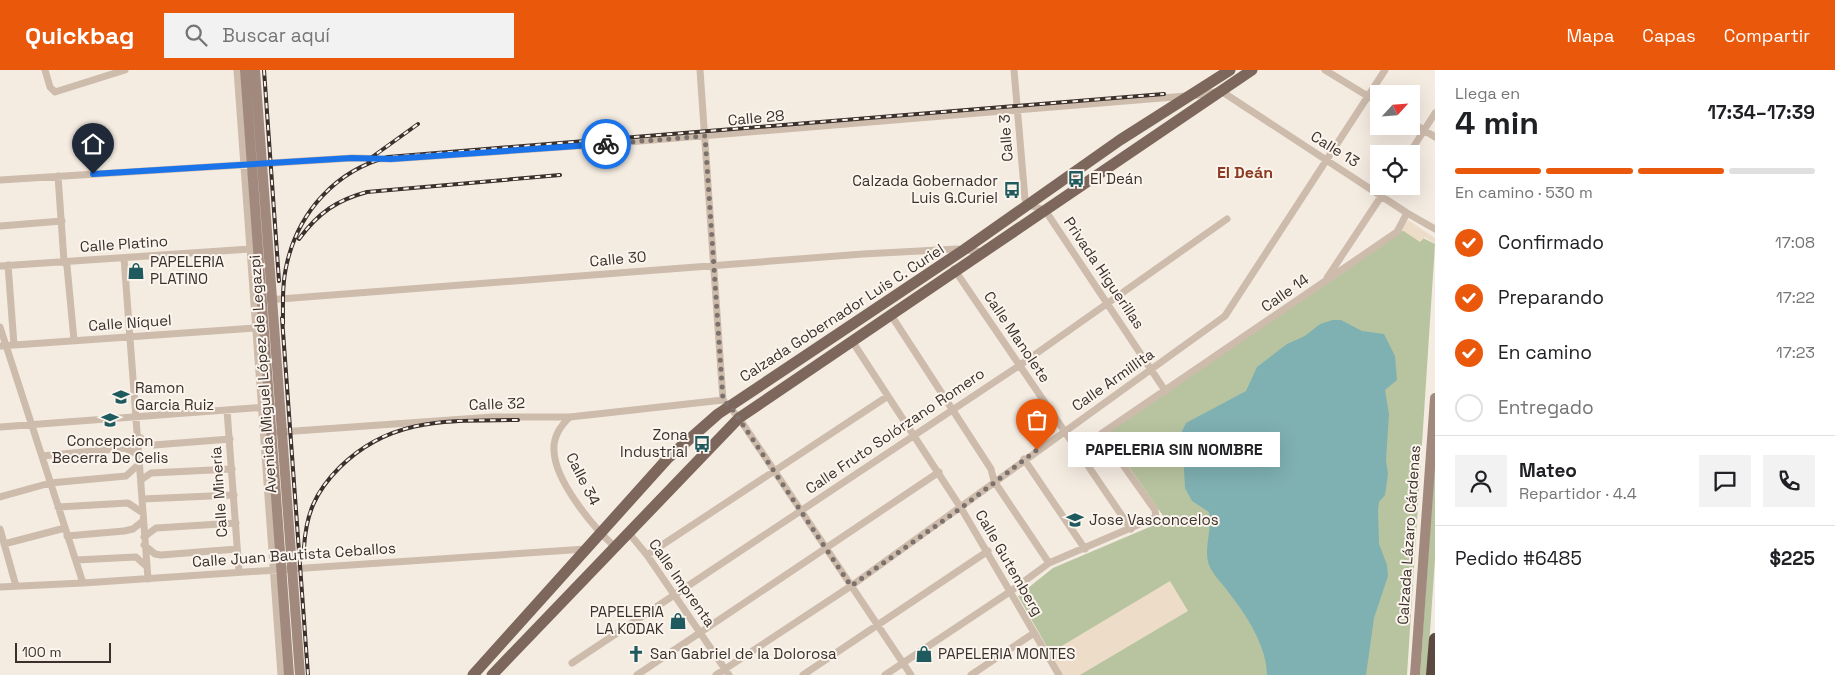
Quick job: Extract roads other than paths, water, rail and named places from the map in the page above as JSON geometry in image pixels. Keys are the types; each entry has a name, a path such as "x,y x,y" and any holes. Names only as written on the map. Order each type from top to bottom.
{"highway":[{"path":"1432,675 1435,639"}],"main road":[{"name":"Avenida Miguel López de Legazpi","path":"245,70 289,675"},
{"name":"Avenida Miguel López de Legazpi","path":"252,164 255,70"},
{"name":"Calzada Gobernador Luis C. Curiel","path":"473,675 602,534 668,458 726,403 949,260 1120,140 1230,70"},
{"name":"Calzada Gobernador Luis C. Curiel","path":"492,675 739,418 1252,70"},
{"name":"Calzada Lázaro Cárdenas","path":"1415,675 1435,398"},
{"name":"Avenida Miguel López de Legazpi","path":"282,569 300,675"}],"street":[{"path":"45,70 53,91 125,70"},
{"name":"Avenida Miguel López de Legazpi","path":"237,70 252,164 250,249 262,301 256,328 270,407"},
{"path":"700,70 726,403 739,418 911,675"},
{"name":"Calle 3","path":"1014,70 1024,195 1029,203"},
{"path":"1324,70 1368,96"},
{"name":"Calle Armillita","path":"716,675 727,672 851,586 961,508 994,481 1064,430 1152,370 1225,316 1385,70"},
{"name":"Calle 28","path":"0,180 352,158 391,159 705,136 1221,91"},
{"name":"Calle 13","path":"1221,91 1407,213 1435,229"},
{"path":"1415,145 1435,113"},
{"path":"1420,128 1435,137"},
{"path":"58,176 64,262 67,266 74,340"},
{"name":"Calle 14","path":"1131,529 1154,519 1157,514 1101,434 1166,392 1324,283 1382,196"},
{"name":"Privada Higuerillas","path":"1029,203 1046,210 1166,392"},
{"path":"1324,283 1397,232 1407,213"},
{"name":"Calle Fruto Solórzano Romero","path":"572,663 1020,365 1227,219"},
{"path":"0,226 62,221"},
{"name":"Calle Platino","path":"0,266 250,249"},
{"name":"Calle 30","path":"262,301 715,265 965,249 985,252"},
{"path":"124,258 148,579"},
{"name":"Calle Manolete","path":"949,260 1131,529"},
{"path":"7,345 8,265"},
{"path":"891,316 991,468 994,481 1049,563"},
{"path":"0,327 83,583"},
{"name":"Calle Níquel","path":"7,345 256,328"},
{"name":"Calle Gutemberg","path":"852,341 988,551 1011,591 1012,597 1057,674"},
{"path":"647,555 888,396"},
{"name":"Calle 32","path":"272,433 493,417 570,417 726,403"},
{"path":"0,427 270,407"},
{"name":"Calle Minería","path":"227,410 239,572"},
{"name":"Calle 34","path":"570,417 561,426 556,436 554,452 556,463 581,508 615,547"},
{"path":"137,436 154,445 230,439"},
{"path":"42,456 125,448 139,455"},
{"path":"1024,459 1086,549"},
{"path":"0,496 50,483 126,476 139,464"},
{"path":"141,480 151,473 232,469"},
{"path":"637,675 938,472"},
{"path":"142,499 234,495"},
{"path":"58,507 128,503 142,512"},
{"path":"67,536 124,531 133,529 143,521"},
{"path":"144,537 156,528 236,523"},
{"path":"4,544 65,528"},
{"path":"0,529 16,586"},
{"path":"885,675 1011,591 1049,563 1131,529"},
{"name":"Calle Imprenta","path":"628,532 647,555 727,672"},
{"path":"144,545 155,554 161,555 237,549"},
{"name":"Calle Juan Bautista Ceballos","path":"0,587 148,579 589,548"},
{"path":"803,675 988,551"},
{"path":"76,560 136,557 146,566"},
{"name":"Avenida Miguel López de Legazpi","path":"281,675 282,569"},
{"path":"971,675 1034,633"}],"water":[{"path":"1341,320 1362,331 1384,334 1395,356 1397,380 1385,390 1389,414 1386,460 1388,474 1385,495 1379,502 1378,509 1379,544 1387,565 1388,576 1374,618 1366,675 1267,675 1263,653 1254,631 1209,565 1207,552 1210,525 1209,512 1192,501 1185,488 1182,431 1186,423 1246,391 1257,367 1287,344 1305,336 1320,324"}],"railway":[{"path":"264,70 279,281"},
{"path":"283,324 285,271 293,244 311,210 323,195 352,172 388,157 1164,94"},
{"path":"368,160 418,124"},
{"path":"299,239 313,222 329,209 346,199 367,192 560,175"},
{"path":"282,318 308,675"},
{"path":"304,548 307,525 313,504 324,485 340,467 360,450 380,438 401,430 423,425 446,422 518,420"}],"place":[{"name":"El Deán","path":"1076,179"},
{"name":"Calzada Gobernador Luis G.Curiel","path":"1012,190"},
{"name":"PAPELERIA PLATINO","path":"136,271"},
{"name":"Ramon Garcia Ruiz","path":"121,397"},
{"name":"Concepcion Becerra De Celis","path":"110,420"},
{"name":"Zona Industrial","path":"702,444"},
{"name":"PAPELERIA SIN NOMBRE","path":"1037,450"},
{"name":"Jose Vasconcelos","path":"1075,520"},
{"name":"PAPELERIA LA KODAK","path":"678,621"},
{"name":"San Gabriel de la Dolorosa","path":"636,654"},
{"name":"PAPELERIA MONTES","path":"924,654"}],"district":[{"name":"El Deán","path":"1245,172"}]}
